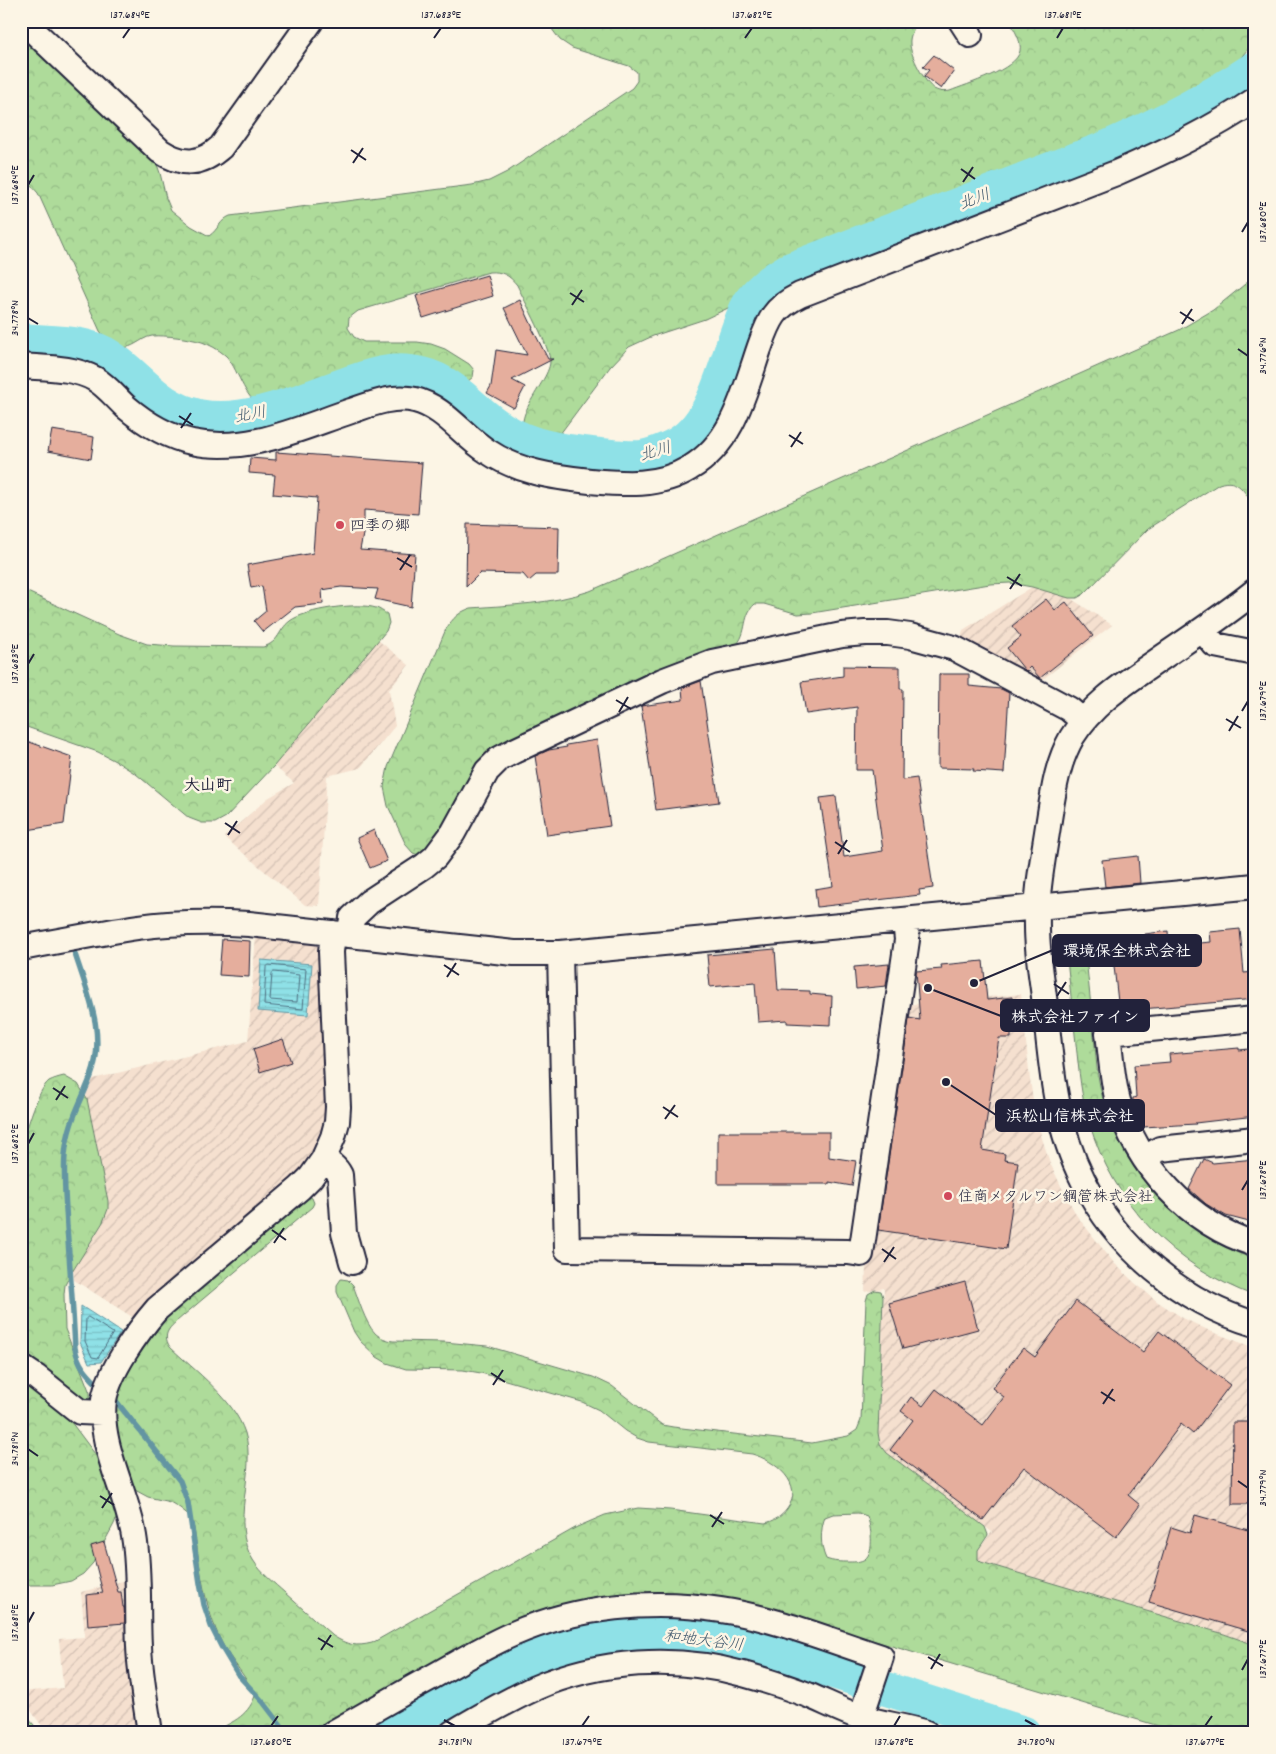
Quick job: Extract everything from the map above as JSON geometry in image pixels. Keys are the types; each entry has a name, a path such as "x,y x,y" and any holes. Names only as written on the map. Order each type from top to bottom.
{"street":[{"path":"23,21 160,151 172,159 185,162 198,161 211,156 221,147 311,21"},
{"path":"21,366 82,374 96,380 146,423 168,434 191,442 215,446 240,445 264,440 394,398 415,400 434,408 488,452 510,464 533,472 557,478 622,484 645,484 669,478 690,468 710,454 725,436 736,414 766,330 774,315 785,303 800,295 1124,170 1200,134 1255,100"},
{"path":"1255,591 1112,693 1092,710 1071,739 1058,772 1039,887 1037,927 1056,1102 1068,1146 1096,1204 1130,1247 1150,1266 1195,1298 1219,1311 1255,1324"},
{"path":"1202,630 1215,645 1255,653"},
{"path":"150,1733 139,1653 134,1538 128,1508 107,1443 103,1413 105,1398 115,1370 152,1315 168,1298 300,1188 311,1177 323,1160 333,1137 338,1107 331,952 352,918 369,902 424,866 445,846 487,771 499,759 662,681 712,662 842,635 888,633 910,636 954,648 1069,709 1083,721"},
{"path":"21,948 138,927 193,922 249,924 514,953 560,953 1255,886"},
{"path":"560,953 567,1249 848,1252 860,1254 907,940 905,920"},
{"path":"1255,1019 1108,1033 1113,1078 1118,1100 1134,1142 1144,1158 1170,1190 1192,1210 1230,1234 1255,1244"},
{"path":"1144,1158 1160,1149 1255,1139"},
{"path":"323,1160 333,1165 340,1175 344,1233 352,1262"},
{"path":"21,1367 80,1412 103,1413"},
{"path":"333,1733 483,1648 514,1634 573,1615 616,1607 651,1605 721,1610 756,1617 881,1657 863,1720"},
{"path":"452,1733 510,1700 537,1687 565,1677 623,1665 653,1663 692,1665 741,1673 806,1694 863,1720 926,1733"}],"shaded area":[{"path":"1032,587 1070,598 1112,625 1038,683 960,642 963,630"},
{"path":"378,640 409,665 389,690 395,726 360,768 327,776 319,906 305,905 224,837 268,798 294,783 274,766"},
{"path":"256,936 315,943 323,951 329,1106 325,1135 304,1171 137,1320 74,1280 73,1270 103,1222 108,1209 108,1201 86,1094 93,1079 248,1041"},
{"path":"1021,994 1030,1080 1041,1135 1050,1163 1077,1216 1114,1263 1158,1302 1183,1318 1210,1331 1255,1348 1255,1645 1224,1634 981,1562 978,1559 978,1550 992,1532 887,1453 880,1444 878,1433 884,1288 865,1292 866,1266 904,1005"},
{"path":"128,1581 141,1733 47,1733 21,1697 21,1692 63,1688 59,1639 85,1637 81,1592"}],"green space":[{"path":"546,21 918,21 910,38 912,55 930,86 944,92 990,76 1017,58 1020,51 1020,43 1010,21 1255,21 1255,40 1219,80 1192,99 1163,115 1102,142 785,264 764,276 728,308 705,319 653,336 629,347 610,367 560,434 554,438 547,439 529,435 523,428 528,406 547,371 550,362 549,356 542,336 517,285 505,274 489,272 358,311 349,318 348,328 354,337 364,342 417,342 445,349 469,364 474,370 473,377 467,382 461,382 431,369 409,364 386,365 261,404 255,402 250,397 225,355 205,343 177,337 152,336 130,347 120,347 111,343 100,331 38,193 21,174 21,30 155,159 171,210 191,226 209,236 230,216 472,185 489,181 507,172 632,88 637,81 637,72 629,66 572,48 560,40"},
{"path":"1255,276 1255,508 1237,485 1226,482 1219,484 1148,529 1084,594 1077,598 1069,598 1032,587 1010,583 990,584 812,613 798,614 764,604 755,604 750,609 741,639 731,649 510,744 445,829 421,856 413,853 406,845 388,806 384,787 388,767 446,629 460,614 471,608 561,599 590,591 1179,330 1213,310"},
{"path":"21,589 119,634 147,644 263,647 273,642 286,624 298,617 319,610 345,606 377,608 387,614 389,623 386,631 274,766 226,817 215,823 202,823 189,818 136,774 117,762 98,752 21,725"},
{"path":"1075,940 1085,948 1098,1076 1107,1111 1118,1140 1134,1167 1153,1192 1174,1214 1226,1248 1255,1259 1255,1296 1226,1284 1174,1250 1151,1229 1114,1180 1100,1152 1086,1113 1082,1093 1066,949 1069,943"},
{"path":"64,1076 78,1084 87,1099 108,1201 108,1209 103,1222 69,1277 65,1285 64,1294 65,1329 90,1393 87,1403 21,1359 21,1151 32,1114 44,1086 49,1081"},
{"path":"307,1195 312,1198 314,1203 312,1207 176,1322 169,1329 166,1337 170,1347 223,1397 240,1421 245,1433 248,1448 248,1464 243,1530 246,1545 253,1560 268,1578 333,1636 347,1643 361,1645 372,1643 577,1527 605,1515 638,1508 670,1510 765,1523 785,1512 792,1500 793,1491 785,1474 778,1467 752,1454 649,1442 625,1431 599,1410 582,1402 481,1373 463,1370 406,1369 387,1363 377,1357 360,1341 354,1332 337,1292 337,1285 341,1279 348,1280 353,1285 371,1329 386,1339 393,1341 444,1342 487,1346 593,1377 612,1386 662,1425 812,1443 848,1436 857,1430 861,1420 866,1301 868,1294 875,1290 881,1291 883,1297 878,1433 880,1444 887,1453 985,1527 988,1535 978,1550 978,1559 981,1562 1224,1634 1255,1645 1255,1733 1182,1733 759,1605 723,1597 651,1592 579,1600 544,1609 510,1622 477,1637 307,1733 212,1733 248,1710 255,1696 248,1682 226,1650 216,1629 203,1587 194,1528 190,1516 170,1502 148,1497 135,1490 127,1476 112,1427 117,1386 154,1326","holes":["858,1513 867,1516 871,1532 871,1545 865,1559 849,1562 837,1562 826,1559 821,1538 825,1517 833,1514"]},
{"path":"21,1376 65,1414 95,1454 105,1470 118,1514 93,1563 83,1574 71,1581 52,1585 21,1585"},
{"path":"21,1710 34,1725 35,1733 21,1733"}],"water":[{"path":"261,960 312,964 308,1015 258,1011"},
{"path":"81,1306 121,1332 101,1362 89,1363 80,1342"}],"building":[{"path":"934,55 954,71 941,89 924,76 929,70 923,67"},
{"path":"487,275 493,296 423,318 416,296"},
{"path":"520,300 548,359 553,359 512,380 525,387 514,408 487,393 491,386 496,350 527,355 504,308"},
{"path":"52,430 94,437 91,459 48,451"},
{"name":"四季の郷","path":"276,452 422,463 418,514 364,510 364,529 360,550 415,554 411,607 375,599 378,589 341,587 322,590 323,604 295,607 263,632 254,621 266,611 262,586 251,588 247,565 313,553 317,498 273,494 275,475 249,473 250,458 276,460"},
{"path":"467,524 559,527 558,575 536,575 529,581 523,574 480,573 466,587"},
{"path":"1046,599 1055,610 1066,602 1093,636 1040,678 1030,667 1026,671 1007,648 1021,637 1012,626"},
{"path":"843,666 900,667 900,689 903,689 902,780 917,778 933,888 919,890 920,895 817,907 815,889 833,886 820,798 836,796 844,857 883,851 872,770 856,770 857,707 806,714 801,682 843,676"},
{"path":"939,674 969,674 969,686 1001,689 1009,693 1004,773 973,771 974,769 938,768"},
{"path":"701,681 719,802 656,810 641,706 683,700 682,688"},
{"path":"21,739 72,757 64,824 21,831"},
{"path":"597,740 610,826 547,835 535,756 549,750 567,747 566,745"},
{"path":"374,830 387,861 370,868 357,838"},
{"path":"1138,856 1140,883 1105,887 1102,860"},
{"path":"1240,929 1244,973 1255,972 1255,999 1119,1011 1111,939 1145,936 1145,934 1168,931 1169,946 1211,942 1210,932"},
{"path":"222,939 250,941 249,977 219,975"},
{"path":"775,949 778,990 810,991 810,994 832,996 831,1025 787,1023 787,1020 758,1022 755,983 710,987 707,955"},
{"path":"983,961 987,1000 1012,997 1011,1038 999,1038 982,1150 1005,1154 1004,1160 1018,1162 1006,1249 878,1230 909,1018 920,1020 916,971 942,969 941,965"},
{"path":"889,964 886,986 856,989 854,967"},
{"path":"283,1039 291,1062 260,1072 253,1049"},
{"path":"1239,1048 1239,1050 1249,1049 1253,1092 1255,1092 1255,1116 1196,1124 1143,1127 1133,1103 1133,1098 1136,1097 1134,1065 1170,1062 1169,1054"},
{"path":"718,1132 829,1132 829,1157 856,1161 852,1186 829,1182 829,1184 718,1184"},
{"path":"1204,1159 1213,1163 1255,1159 1255,1201 1249,1222 1226,1216 1206,1204 1189,1189"},
{"path":"965,1282 978,1329 903,1349 889,1303"},
{"path":"1076,1301 1143,1352 1159,1331 1230,1385 1193,1434 1181,1424 1128,1495 1140,1505 1116,1537 1024,1467 983,1520 890,1450 913,1420 901,1411 911,1397 923,1406 936,1389 983,1425 1004,1397 992,1388 1023,1348 1035,1357"},
{"path":"1233,1422 1255,1422 1255,1504 1232,1504"},
{"path":"1195,1515 1255,1532 1255,1633 1149,1602 1171,1527 1190,1533"},
{"path":"104,1542 118,1592 121,1592 125,1623 88,1626 86,1595 103,1593 91,1546"}],"waterway":[{"name":"北川","path":"21,340 68,343 101,352 122,365 161,399 184,412 199,416 217,418 256,414 276,409 365,377 403,371 425,375 438,380 460,394 491,421 526,441 550,448 575,452 626,457 646,456 673,446 697,426 707,412 721,380 747,306 760,290 778,276 788,270 1105,148 1182,111 1219,91 1255,68"},
{"path":"74,951 93,1013 97,1045 91,1076 69,1133 64,1173 75,1348 83,1368 97,1384"},
{"path":"116,1401 180,1481 188,1503 204,1605 211,1626 239,1676 264,1703 287,1733"},
{"name":"和地大谷川","path":"391,1733 490,1676 525,1660 580,1642 608,1637 663,1634 720,1639 749,1645 1024,1733"}],"place":[{"name":"四季の郷","path":"340,525"},
{"name":"環境保全株式会社","path":"974,983"},
{"name":"株式会社ファイン","path":"928,988"},
{"name":"浜松山信株式会社","path":"946,1082"},
{"name":"住商メタルワン鋼管株式会社","path":"948,1196"}],"district":[{"name":"大山町","path":"208,784"}]}
